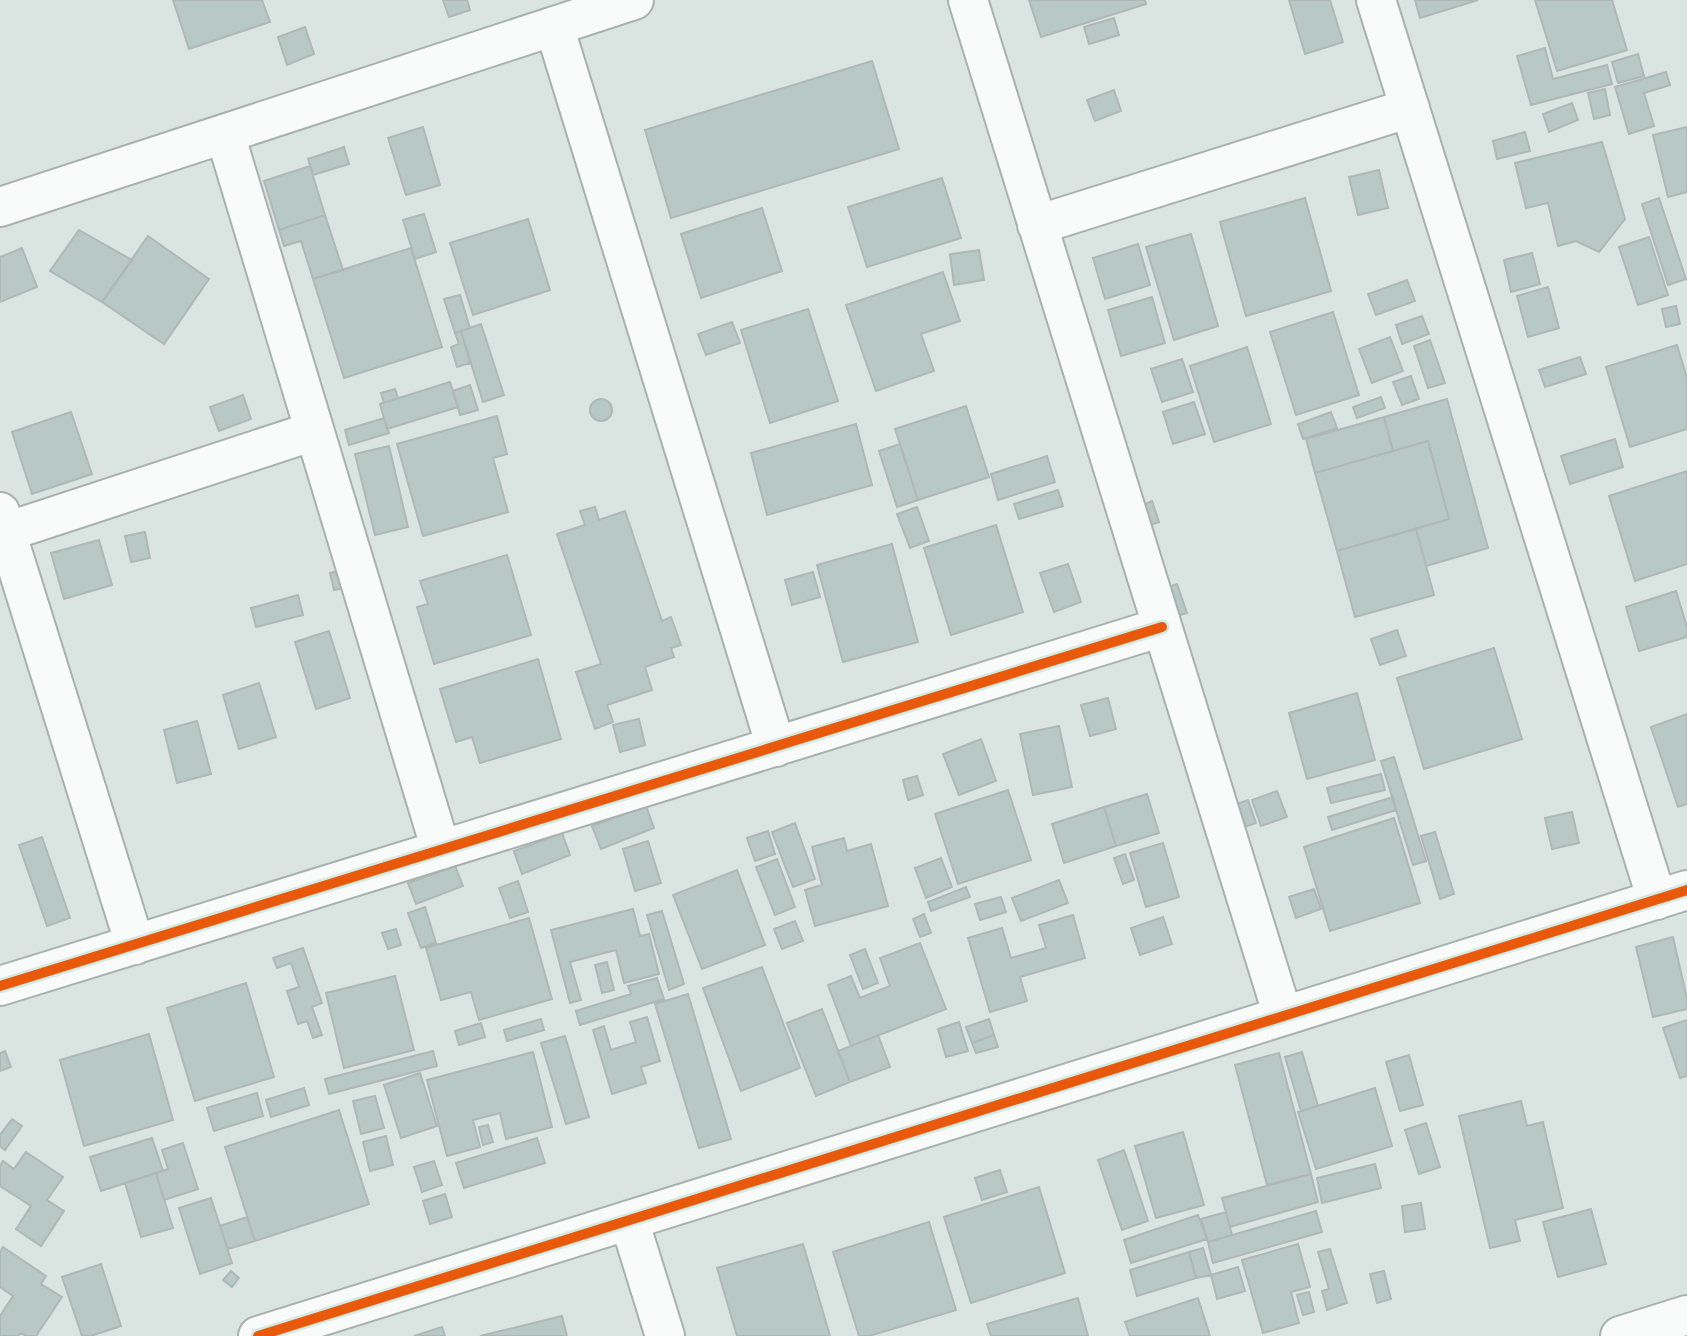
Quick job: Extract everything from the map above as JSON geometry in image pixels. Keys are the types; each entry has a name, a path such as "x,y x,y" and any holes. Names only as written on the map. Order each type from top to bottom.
{"street":[{"path":"0,207 634,0"},
{"path":"968,0 1283,1016"},
{"path":"258,1336 1672,895 1376,0"},
{"path":"554,26 776,747"},
{"path":"1037,225 1410,108"},
{"path":"225,134 441,850"},
{"path":"135,945 3,522 314,430"},
{"path":"0,986 1162,627"},
{"path":"629,1220 665,1336"},
{"path":"1620,1336 1687,1315"}],"building":[{"path":"173,0 262,0 270,22 189,49"},
{"path":"443,0 467,0 470,10 449,17"},
{"path":"1029,0 1145,0 1146,4 1041,37"},
{"path":"1289,0 1330,0 1343,42 1305,54"},
{"path":"1415,0 1478,0 1420,18"},
{"path":"1535,0 1612,0 1627,50 1557,71"},
{"path":"1114,18 1119,35 1089,44 1084,27"},
{"path":"305,27 314,54 287,65 278,37"},
{"path":"1545,48 1553,79 1607,65 1612,84 1531,105 1517,56"},
{"path":"1638,54 1644,76 1618,83 1612,62"},
{"path":"872,61 899,149 671,218 645,130"},
{"path":"1666,72 1670,85 1644,93 1654,126 1629,134 1615,87"},
{"path":"1605,89 1610,115 1594,119 1588,93"},
{"path":"1114,90 1121,111 1095,121 1087,100"},
{"path":"1572,103 1578,120 1549,132 1543,114"},
{"path":"423,127 440,185 406,195 388,138"},
{"path":"1687,127 1687,192 1668,197 1653,135"},
{"path":"1525,132 1530,151 1497,159 1493,141"},
{"path":"1602,142 1625,219 1599,252 1576,241 1558,246 1548,203 1526,208 1515,163"},
{"path":"344,147 349,164 313,175 308,159"},
{"path":"310,166 325,215 279,230 264,181"},
{"path":"1379,170 1388,208 1358,215 1349,177"},
{"path":"942,178 961,238 867,267 848,207"},
{"path":"1305,198 1331,291 1246,316 1220,222"},
{"path":"1659,198 1686,279 1668,285 1642,204"},
{"path":"762,208 782,271 701,298 681,234"},
{"path":"424,214 436,252 415,259 403,220"},
{"path":"325,215 343,270 313,279 301,241 284,246 279,230"},
{"path":"528,219 550,290 473,315 450,243"},
{"path":"79,230 132,260 102,302 50,271"},
{"path":"1191,234 1218,326 1174,340 1146,247"},
{"path":"148,236 209,279 164,344 102,302"},
{"path":"1649,237 1668,295 1638,305 1619,247"},
{"path":"1138,244 1150,285 1105,299 1093,258"},
{"path":"22,248 37,287 0,302 0,257"},
{"path":"411,248 442,347 344,378 313,279"},
{"path":"979,250 984,280 954,285 950,254"},
{"path":"1532,253 1540,284 1511,292 1504,260"},
{"path":"943,272 960,321 921,334 934,371 876,391 846,305"},
{"path":"1407,280 1415,301 1376,315 1368,294"},
{"path":"1548,287 1559,328 1528,337 1517,296"},
{"path":"460,295 470,328 455,333 444,299"},
{"path":"1152,297 1165,343 1121,356 1108,310"},
{"path":"1676,306 1680,324 1666,327 1662,309"},
{"path":"808,309 838,401 770,423 741,330"},
{"path":"1333,312 1359,395 1296,415 1270,332"},
{"path":"1422,316 1429,334 1402,344 1396,325"},
{"path":"732,322 740,343 706,355 698,334"},
{"path":"481,324 504,395 483,402 461,331"},
{"path":"461,331 470,363 457,367 451,347 459,344 455,333"},
{"path":"1390,337 1403,371 1372,383 1359,349"},
{"path":"1430,340 1445,383 1428,388 1414,346"},
{"path":"1677,345 1687,378 1687,429 1630,447 1606,367"},
{"path":"1247,347 1271,424 1214,442 1190,366"},
{"path":"1580,357 1586,374 1545,387 1539,370"},
{"path":"1182,359 1193,392 1162,402 1151,369"},
{"path":"1411,376 1419,399 1402,405 1393,382"},
{"path":"450,382 458,407 387,429 380,404"},
{"path":"470,385 478,410 460,415 453,391"},
{"path":"395,389 398,398 384,403 381,393"},
{"path":"243,395 251,419 219,431 210,407"},
{"path":"1381,397 1385,408 1357,418 1353,407"},
{"path":"597,399 605,399 612,406 612,414 605,421 597,421 590,414 590,406"},
{"path":"1447,399 1488,548 1426,566 1416,529 1449,519 1428,441 1393,451 1384,417"},
{"path":"1194,402 1205,434 1173,444 1163,412"},
{"path":"966,406 989,477 918,500 895,429"},
{"path":"71,412 92,474 32,494 12,432"},
{"path":"1331,412 1337,428 1303,439 1298,424"},
{"path":"497,416 507,454 493,458 508,512 423,536 397,444"},
{"path":"1384,417 1393,451 1315,473 1306,439"},
{"path":"384,418 389,433 349,445 345,430"},
{"path":"856,424 872,485 767,515 751,453"},
{"path":"1615,439 1623,467 1570,484 1561,456"},
{"path":"1428,441 1449,519 1337,551 1315,473"},
{"path":"900,444 918,500 897,507 879,451"},
{"path":"389,446 408,527 375,535 355,454"},
{"path":"1047,456 1055,482 998,500 991,474"},
{"path":"1687,471 1687,564 1635,581 1609,496"},
{"path":"1058,490 1063,506 1019,519 1014,504"},
{"path":"1152,501 1159,522 1150,525 1143,505"},
{"path":"595,507 599,520 625,511 662,621 671,617 681,645 671,648 674,657 645,667 652,690 607,705 613,722 595,729 576,672 601,664 557,534 585,525 580,511"},
{"path":"917,507 929,541 910,548 897,514"},
{"path":"996,525 1023,612 951,635 924,548"},
{"path":"1416,529 1434,595 1355,617 1337,551"},
{"path":"145,532 150,558 131,562 125,536"},
{"path":"99,540 112,585 64,599 51,553"},
{"path":"892,544 918,642 843,662 817,565"},
{"path":"507,555 531,635 434,664 417,607 428,604 420,581"},
{"path":"1068,564 1081,602 1054,612 1040,573"},
{"path":"340,571 344,588 334,590 330,573"},
{"path":"813,572 820,597 792,605 785,580"},
{"path":"1177,584 1187,613 1173,617 1163,589"},
{"path":"1676,591 1687,627 1687,637 1639,651 1626,607"},
{"path":"298,595 303,615 256,627 251,608"},
{"path":"1397,630 1406,656 1380,665 1371,639"},
{"path":"329,631 350,698 316,709 295,642"},
{"path":"1494,648 1522,739 1424,769 1397,678"},
{"path":"538,659 561,739 480,763 472,737 456,742 440,689"},
{"path":"259,683 276,737 239,749 223,695"},
{"path":"1357,693 1375,760 1307,779 1289,713"},
{"path":"1108,698 1116,729 1090,736 1081,705"},
{"path":"1687,714 1687,804 1678,807 1651,727"},
{"path":"639,719 645,745 620,752 613,725"},
{"path":"197,721 211,774 177,783 164,730"},
{"path":"1059,726 1072,787 1033,795 1020,734"},
{"path":"981,739 996,781 959,795 943,754"},
{"path":"1394,757 1426,861 1413,865 1381,761"},
{"path":"1381,774 1385,790 1331,803 1327,788"},
{"path":"917,776 923,795 908,800 903,780"},
{"path":"1008,790 1031,860 958,884 935,814"},
{"path":"1277,791 1287,817 1261,826 1252,800"},
{"path":"1147,794 1159,833 1116,846 1104,807"},
{"path":"1393,797 1396,810 1332,830 1328,817"},
{"path":"1248,800 1256,823 1236,830 1228,807"},
{"path":"646,806 654,828 601,849 592,826"},
{"path":"1104,807 1116,846 1064,863 1052,824"},
{"path":"1572,812 1579,843 1552,849 1545,818"},
{"path":"1394,818 1420,903 1330,931 1304,847"},
{"path":"795,823 815,879 793,887 772,832"},
{"path":"768,831 775,854 755,861 747,838"},
{"path":"1435,832 1454,894 1440,899 1421,836"},
{"path":"562,833 570,855 522,874 514,851"},
{"path":"42,837 70,918 47,926 19,845"},
{"path":"844,838 847,851 871,844 888,906 815,926 805,890 822,885 812,847"},
{"path":"648,841 661,883 635,891 623,849"},
{"path":"1163,843 1179,897 1146,907 1130,853"},
{"path":"1125,854 1134,880 1123,884 1114,858"},
{"path":"941,858 952,887 926,898 915,868"},
{"path":"777,859 795,907 775,915 756,867"},
{"path":"455,866 463,886 416,904 408,883"},
{"path":"737,870 765,945 702,969 673,895"},
{"path":"1059,880 1068,903 1021,921 1012,898"},
{"path":"518,881 528,912 510,918 499,888"},
{"path":"966,887 970,897 931,911 928,902"},
{"path":"1314,889 1321,909 1296,918 1289,897"},
{"path":"1001,897 1006,912 980,920 975,904"},
{"path":"425,907 436,943 421,948 408,913"},
{"path":"633,909 640,936 649,934 659,974 624,983 616,950 570,962 581,1000 570,1003 551,930"},
{"path":"662,911 684,984 669,990 647,915"},
{"path":"924,914 931,933 920,937 913,919"},
{"path":"1073,915 1085,958 1020,977 1027,1001 990,1012 968,938 1002,928 1011,958 1046,948 1039,925"},
{"path":"1163,917 1172,944 1140,955 1131,928"},
{"path":"529,918 552,999 479,1020 471,992 441,1000 426,948"},
{"path":"795,921 803,941 782,949 774,929"},
{"path":"396,929 401,945 388,949 382,933"},
{"path":"1673,937 1687,1009 1653,1017 1636,947"},
{"path":"920,943 946,1009 851,1046 828,985 851,976 860,998 890,986 880,958"},
{"path":"303,948 322,1003 312,1007 322,1035 313,1038 307,1021 298,1024 287,991 299,987 291,963 277,968 273,958"},
{"path":"865,949 878,983 863,989 850,955"},
{"path":"607,962 614,990 602,993 595,965"},
{"path":"762,967 800,1068 741,1091 703,988"},
{"path":"395,976 414,1050 344,1068 326,993"},
{"path":"657,978 664,999 580,1025 576,1011 631,994 628,986"},
{"path":"246,983 274,1077 195,1101 167,1008"},
{"path":"688,994 731,1139 699,1148 655,1004"},
{"path":"822,1009 850,1082 816,1096 787,1023"},
{"path":"647,1017 660,1061 641,1067 646,1083 612,1094 593,1030 604,1026 611,1050 636,1042 630,1022"},
{"path":"541,1019 544,1030 507,1041 504,1030"},
{"path":"989,1019 994,1035 972,1043 966,1027"},
{"path":"1687,1020 1687,1076 1680,1078 1663,1028"},
{"path":"959,1022 968,1051 946,1057 938,1029"},
{"path":"481,1023 485,1037 459,1045 455,1031"},
{"path":"149,1034 173,1120 84,1146 60,1060"},
{"path":"878,1035 890,1067 850,1082 838,1051"},
{"path":"994,1035 998,1047 976,1053 972,1043"},
{"path":"565,1036 589,1117 566,1124 541,1043"},
{"path":"5,1051 11,1067 0,1071 0,1053"},
{"path":"433,1051 437,1066 329,1094 325,1079"},
{"path":"533,1052 552,1127 506,1139 500,1113 473,1120 480,1147 447,1156 427,1080"},
{"path":"1302,1052 1318,1106 1301,1111 1285,1057"},
{"path":"1279,1053 1311,1174 1267,1185 1235,1065"},
{"path":"1409,1055 1423,1105 1400,1111 1386,1062"},
{"path":"420,1073 437,1126 401,1138 384,1085"},
{"path":"304,1088 309,1105 271,1117 266,1100"},
{"path":"1375,1088 1392,1146 1316,1169 1298,1112"},
{"path":"257,1093 263,1116 214,1131 207,1108"},
{"path":"375,1096 384,1128 361,1134 353,1101"},
{"path":"1521,1101 1527,1126 1543,1122 1563,1208 1515,1220 1520,1241 1490,1248 1459,1116"},
{"path":"339,1110 369,1204 255,1241 225,1147"},
{"path":"12,1119 22,1126 5,1150 0,1146 0,1135"},
{"path":"1426,1123 1440,1167 1419,1174 1405,1130"},
{"path":"488,1125 493,1142 483,1145 479,1127"},
{"path":"1183,1132 1204,1205 1156,1218 1135,1146"},
{"path":"386,1136 393,1165 370,1171 363,1142"},
{"path":"152,1138 163,1171 101,1191 90,1157"},
{"path":"537,1138 545,1163 464,1188 456,1163"},
{"path":"183,1143 198,1189 164,1200 156,1173 168,1169 162,1150"},
{"path":"1124,1150 1148,1221 1122,1230 1098,1160"},
{"path":"26,1152 63,1177 47,1200 64,1211 41,1246 16,1229 31,1206 0,1186 0,1166 3,1161 14,1169"},
{"path":"434,1161 442,1185 422,1192 414,1167"},
{"path":"1375,1164 1381,1188 1322,1203 1317,1178"},
{"path":"1000,1170 1007,1192 982,1200 975,1178"},
{"path":"156,1173 173,1228 141,1237 125,1183"},
{"path":"1311,1174 1318,1202 1230,1227 1222,1198"},
{"path":"1039,1187 1065,1273 971,1303 944,1217"},
{"path":"445,1194 452,1217 430,1224 423,1201"},
{"path":"211,1198 232,1263 200,1274 179,1208"},
{"path":"1421,1203 1425,1229 1405,1232 1402,1206"},
{"path":"1591,1209 1606,1264 1558,1277 1543,1222"},
{"path":"1316,1211 1322,1232 1213,1263 1208,1242"},
{"path":"1226,1212 1232,1235 1208,1242 1201,1219"},
{"path":"1198,1215 1207,1239 1131,1263 1124,1240"},
{"path":"247,1217 255,1241 228,1249 220,1226"},
{"path":"929,1222 956,1310 869,1336 859,1336 833,1252"},
{"path":"803,1244 830,1336 737,1336 717,1268"},
{"path":"1298,1244 1310,1287 1291,1292 1299,1323 1263,1333 1242,1260"},
{"path":"3,1247 46,1276 41,1284 62,1297 36,1336 21,1333 18,1336 0,1336 0,1316 13,1296 0,1287 0,1252"},
{"path":"1203,1248 1211,1275 1196,1278 1189,1252"},
{"path":"1330,1249 1347,1303 1327,1310 1322,1291 1329,1289 1318,1252"},
{"path":"1189,1252 1196,1278 1137,1296 1130,1270"},
{"path":"101,1264 121,1326 91,1336 82,1336 62,1277"},
{"path":"1238,1267 1245,1291 1217,1299 1211,1275"},
{"path":"231,1271 239,1278 232,1287 223,1280"},
{"path":"1384,1271 1391,1299 1377,1303 1370,1274"},
{"path":"1309,1292 1314,1312 1303,1315 1297,1295"},
{"path":"1078,1298 1088,1336 991,1336 987,1324"},
{"path":"1198,1298 1210,1336 1130,1336 1125,1322"},
{"path":"562,1316 567,1336 480,1336"},
{"path":"442,1327 445,1336 414,1336"}],"cycle path":[{"path":"0,986 1162,627"},
{"path":"258,1336 1687,890"}]}
